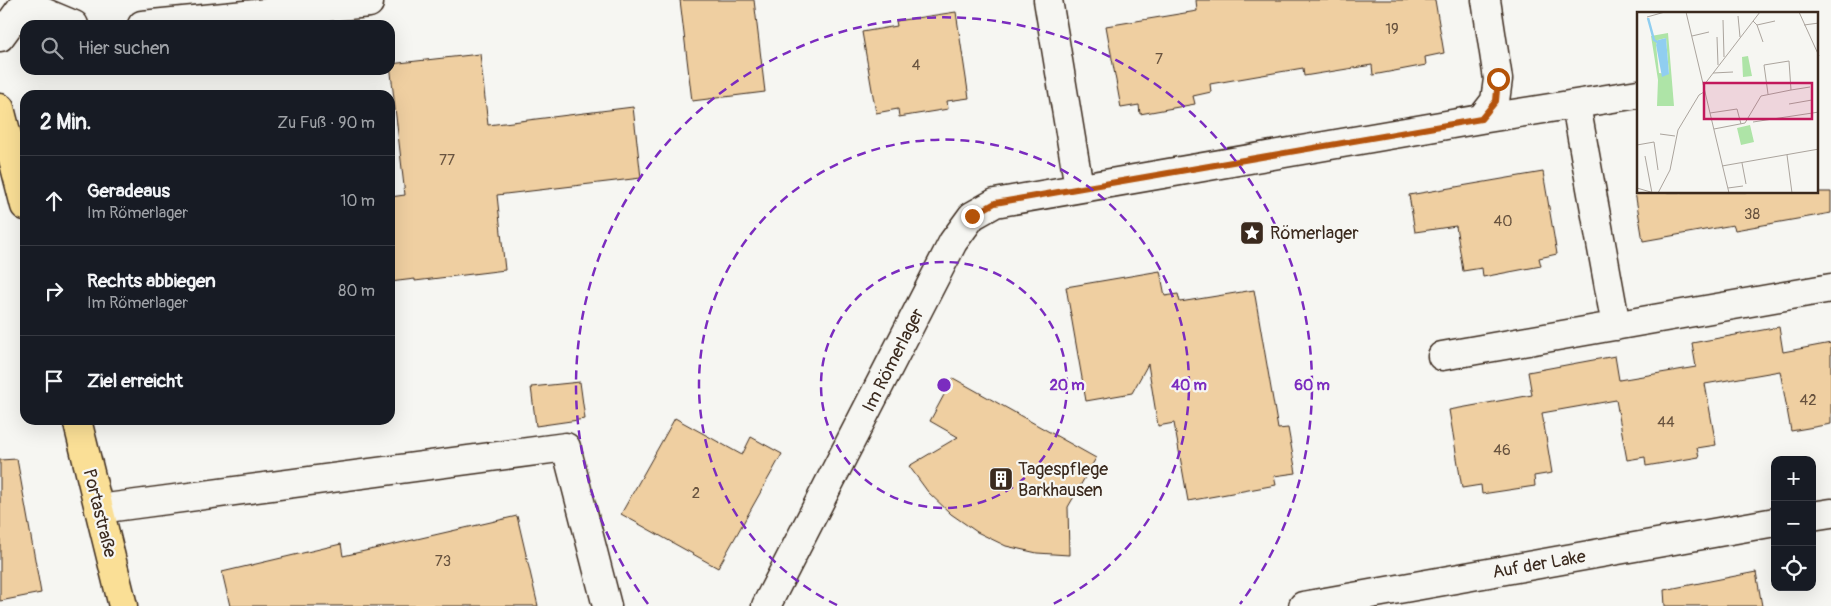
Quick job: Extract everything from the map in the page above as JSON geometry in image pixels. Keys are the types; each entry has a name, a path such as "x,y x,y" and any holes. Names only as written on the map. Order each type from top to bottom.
{"main road":[{"path":"0,108 5,149 20,192"},
{"name":"Portastraße","path":"78,425 122,606"}],"street":[{"path":"1048,0 1079,187"},
{"path":"1481,119 1496,101 1498,79 1486,0"},
{"path":"0,36 25,2 63,20"},
{"path":"194,20 369,3"},
{"name":"Im Römerlager","path":"766,606 954,242 972,216 995,203 1079,187 1637,94"},
{"path":"1576,105 1616,326"},
{"path":"1442,356 1831,288"},
{"path":"99,509 566,447 607,606"},
{"path":"1816,515 1831,512"},
{"name":"Auf der Lake","path":"1303,606 1771,523"}],"building":[{"path":"680,0 754,0 765,92 692,101"},
{"path":"1196,0 1435,0 1444,53 1425,57 1426,65 1373,75 1372,65 1304,76 1303,68 1210,84 1211,92 1193,96 1195,104 1140,114 1139,105 1121,108 1106,26 1197,11"},
{"path":"956,12 969,98 947,101 948,109 899,117 898,109 876,113 862,32 897,26 896,21"},
{"path":"480,54 488,125 633,107 641,178 497,195 505,270 415,281 415,279 395,281 395,196 405,195 395,108 395,90 393,90 391,75 395,75 395,63"},
{"path":"1543,172 1557,254 1539,258 1541,266 1483,277 1482,268 1463,271 1456,226 1415,232 1409,195"},
{"path":"1635,192 1637,194 1818,194 1818,192 1831,192 1831,213 1735,230 1733,225 1643,241"},
{"path":"1160,271 1165,296 1178,294 1180,302 1254,290 1278,429 1288,428 1296,473 1274,476 1276,485 1188,501 1174,423 1158,426 1148,364 1132,393 1086,401 1066,287"},
{"path":"1779,327 1783,352 1831,343 1831,424 1791,431 1780,371 1705,384 1716,445 1697,448 1699,457 1646,466 1645,457 1627,460 1616,400 1542,413 1552,473 1534,476 1535,486 1482,494 1481,485 1462,488 1449,410 1532,395 1528,372 1615,356 1619,380 1696,367 1692,343"},
{"name":"Tagespflege Barkhausen","path":"953,378 1096,458 1068,507 1069,555 1037,553 1006,546 977,532 951,514 928,492 909,466 958,437 930,421"},
{"path":"580,382 585,419 536,426 531,387"},
{"path":"675,418 742,455 751,437 782,454 718,568 621,514"},
{"path":"17,459 41,593 0,601 0,460"},
{"path":"517,516 538,606 230,606 222,572 341,544 343,556"},
{"path":"1756,572 1762,606 1665,606 1664,590"}],"place":[{"name":"Römerlager","path":"1252,233"},
{"name":"Tagespflege Barkhausen","path":"1001,479"}],"route":[{"path":"972,216 995,203 1481,119 1496,101 1498,79"}]}
